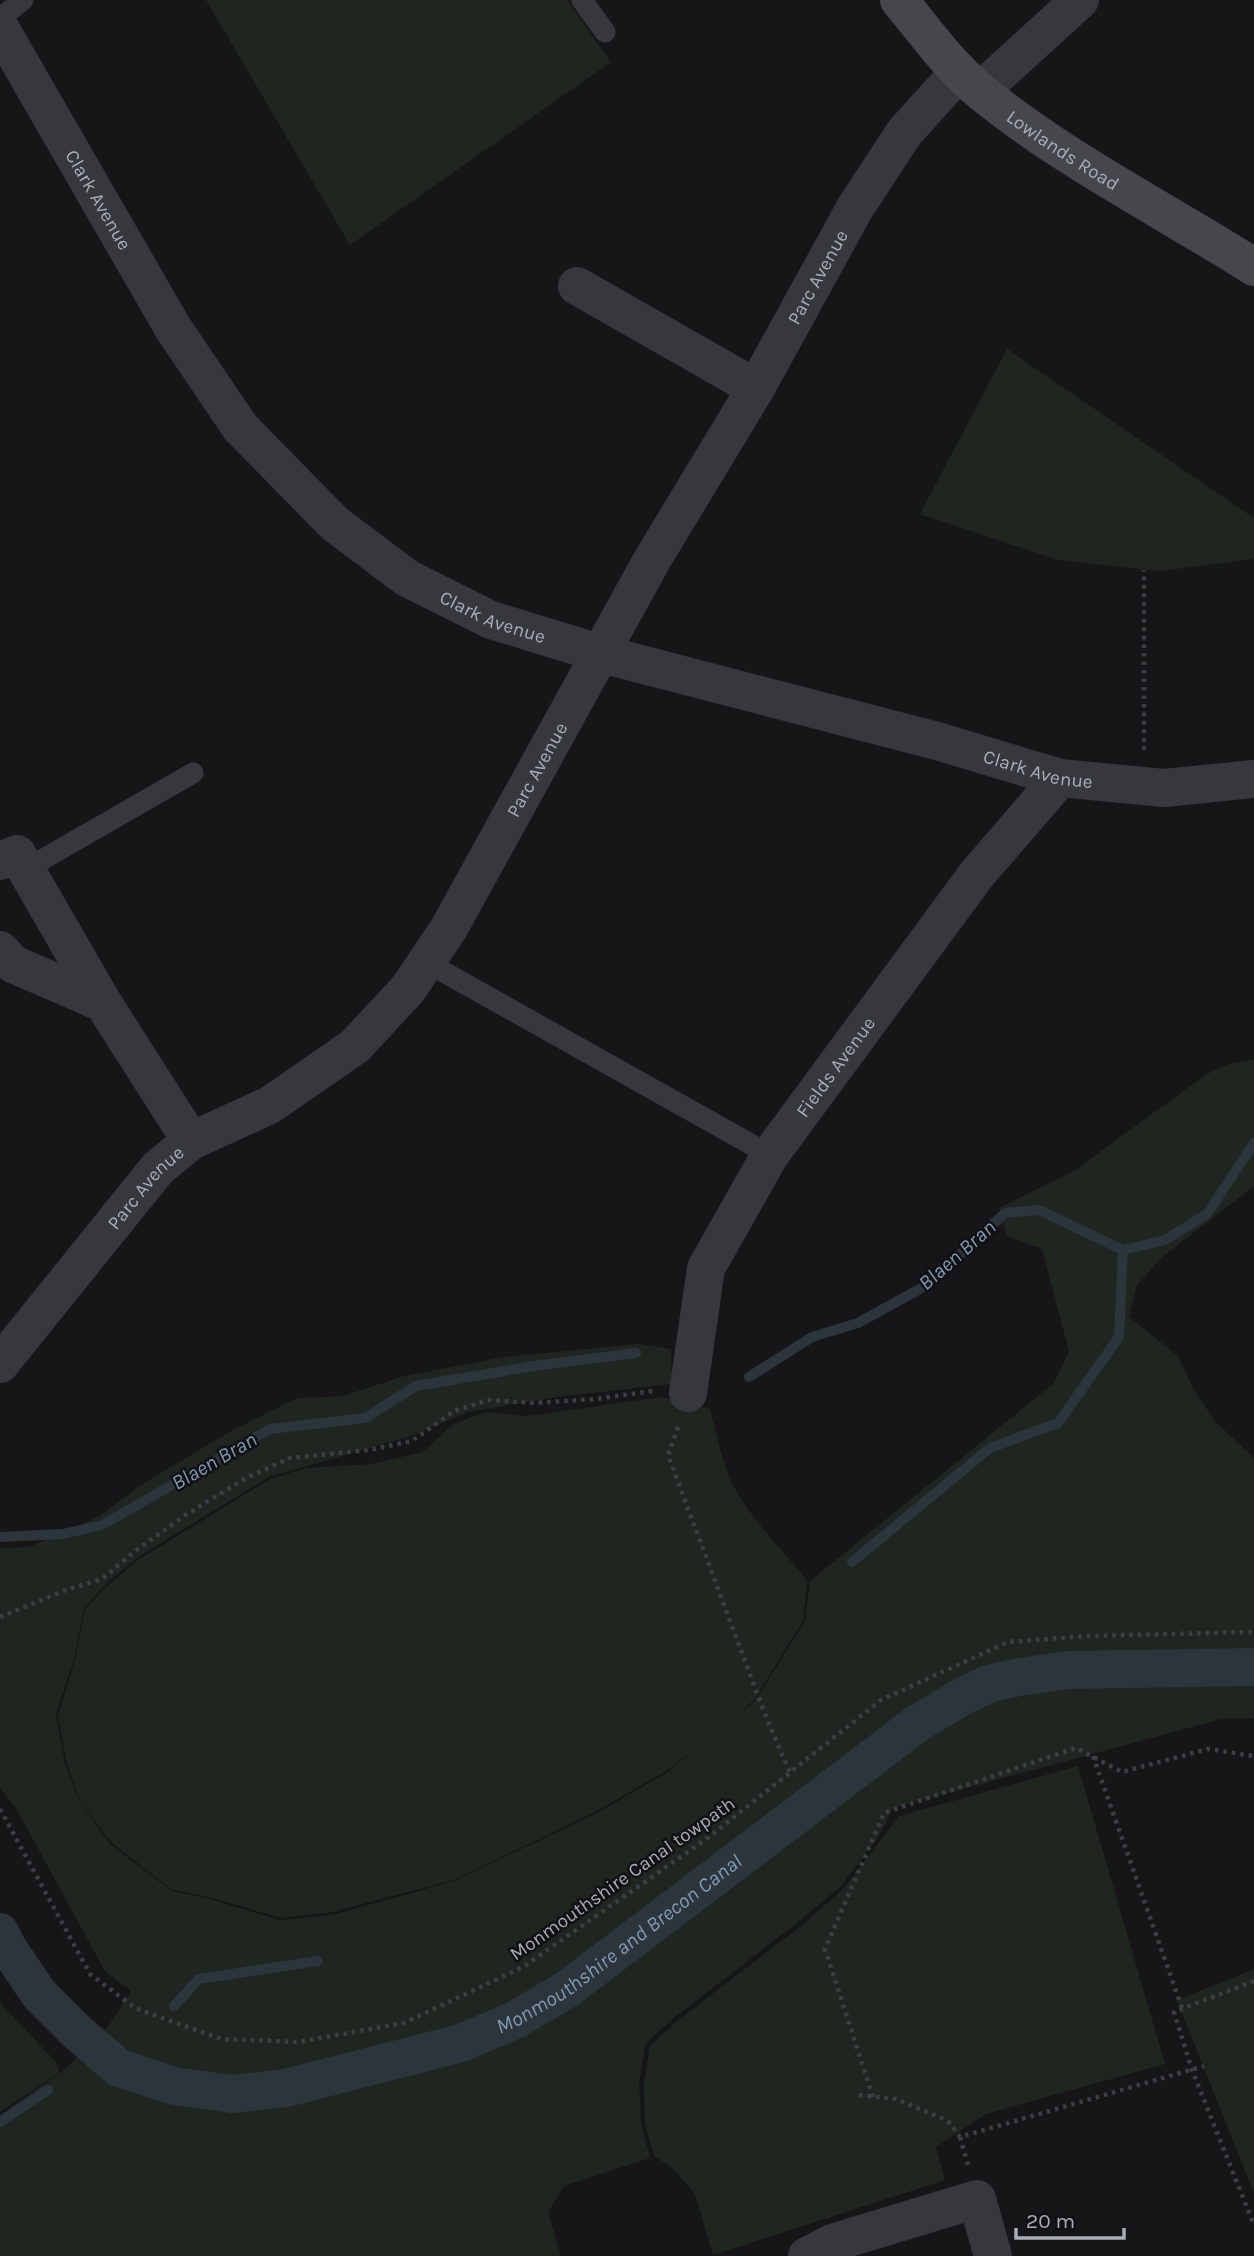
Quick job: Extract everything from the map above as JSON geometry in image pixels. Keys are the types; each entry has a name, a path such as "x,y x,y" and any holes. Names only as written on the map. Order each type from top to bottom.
{"street":[{"name":"Lowlands Road","path":"899,0 969,81 1044,140 1254,267"},
{"name":"Parc Avenue","path":"0,1364 158,1168 191,1142 270,1105 355,1046 408,989 449,928 652,560 756,388 855,208 904,133 969,81 1080,0"},
{"name":"Clark Avenue","path":"0,28 173,328 240,427 334,523 407,578 491,620 602,654 937,741 1060,778 1164,788 1254,779"},
{"path":"577,286 756,388"},
{"name":"Fields Avenue","path":"688,1393 706,1268 770,1155 976,874 1060,778"},
{"path":"13,865 191,1142"},
{"path":"0,950 13,964 103,1003"},
{"path":"823,2252 977,2199 993,2256"}],"lane":[{"path":"0,18 23,0"},
{"path":"582,0 605,32"},
{"path":"13,865 193,773"},
{"path":"426,961 770,1155"}],"path":[{"path":"1144,570 1144,786"},
{"path":"0,1617 66,1590 102,1579 184,1516 246,1478 290,1458 369,1450 412,1441 454,1411 488,1400 534,1403 656,1391 688,1393 668,1455 764,1712 790,1773"},
{"name":"Monmouthshire Canal towpath","path":"0,1809 90,1974 135,2007 221,2039 299,2042 404,2022 523,1967 709,1837 881,1700 1007,1642 1087,1636 1254,1632"},
{"path":"873,2097 825,1949 884,1813 1076,1748 1122,1772 1208,1749 1254,1756"},
{"path":"1093,1756 1182,2008"},
{"path":"1254,1980 1174,2012 1192,2070 1254,2225"},
{"path":"859,2095 896,2099 948,2121 960,2137 1204,2066"}],"shaded area":[{"path":"206,0 567,0 611,62 350,245"},
{"path":"1007,349 1254,518 1254,559 1160,571 1058,560 920,514"},
{"path":"1254,1059 1254,1186 1162,1257 1137,1285 1129,1317 1178,1356 1194,1390 1215,1421 1254,1458 1254,1718 1221,1719 893,1808 878,1838 841,1886 646,2043 639,2082 641,2123 650,2158 564,2186 548,2212 561,2256 0,2256 0,2115 64,2070 110,2024 131,1991 105,1971 16,1808 0,1788 0,1548 29,1547 98,1517 141,1485 231,1431 297,1398 343,1396 404,1376 504,1357 639,1344 671,1349 672,1384 557,1397 468,1412 411,1436 269,1477 138,1557 108,1582 84,1608 75,1655 56,1715 65,1764 80,1803 111,1845 172,1891 210,1899 280,1920 332,1915 454,1881 597,1813 666,1773 698,1747 666,1771 597,1811 454,1880 332,1912 281,1918 212,1898 171,1889 113,1844 81,1804 67,1765 58,1716 76,1656 85,1609 138,1560 270,1479 306,1468 371,1464 423,1452 453,1424 487,1412 527,1416 661,1397 710,1409 723,1459 734,1487 759,1523 807,1580 803,1621 754,1700 733,1719 755,1701 805,1621 810,1581 1054,1383 1069,1351 1042,1249 1007,1236 999,1208 1074,1171 1205,1075 1228,1064"},
{"path":"1078,1766 1165,2064 986,2114 936,2147 945,2180 713,2255 695,2194 671,2167 654,2156 645,2124 644,2082 650,2046 677,2021 801,1926 843,1889 899,1816"},
{"path":"1254,1969 1254,2194 1177,2000"},
{"path":"0,2003 56,2062 59,2073 0,2112"}],"waterway":[{"name":"Blaen Bran","path":"749,1377 812,1337 858,1323 927,1285 1005,1213 1039,1210 1123,1250 1165,1240 1207,1214 1254,1143"},
{"path":"852,1562 990,1448 1058,1423 1119,1337 1123,1250"},
{"name":"Blaen Bran","path":"0,1537 63,1534 102,1525 270,1429 365,1418 416,1386 534,1366 636,1353"},
{"name":"Monmouthshire and Brecon Canal","path":"0,1932 39,1994 119,2068 174,2086 232,2094 286,2088 461,2043 515,2020 566,1990 918,1723 991,1683 1068,1670 1254,1667"},
{"path":"174,2006 199,1979 318,1961"},
{"path":"0,2122 48,2090"}]}
